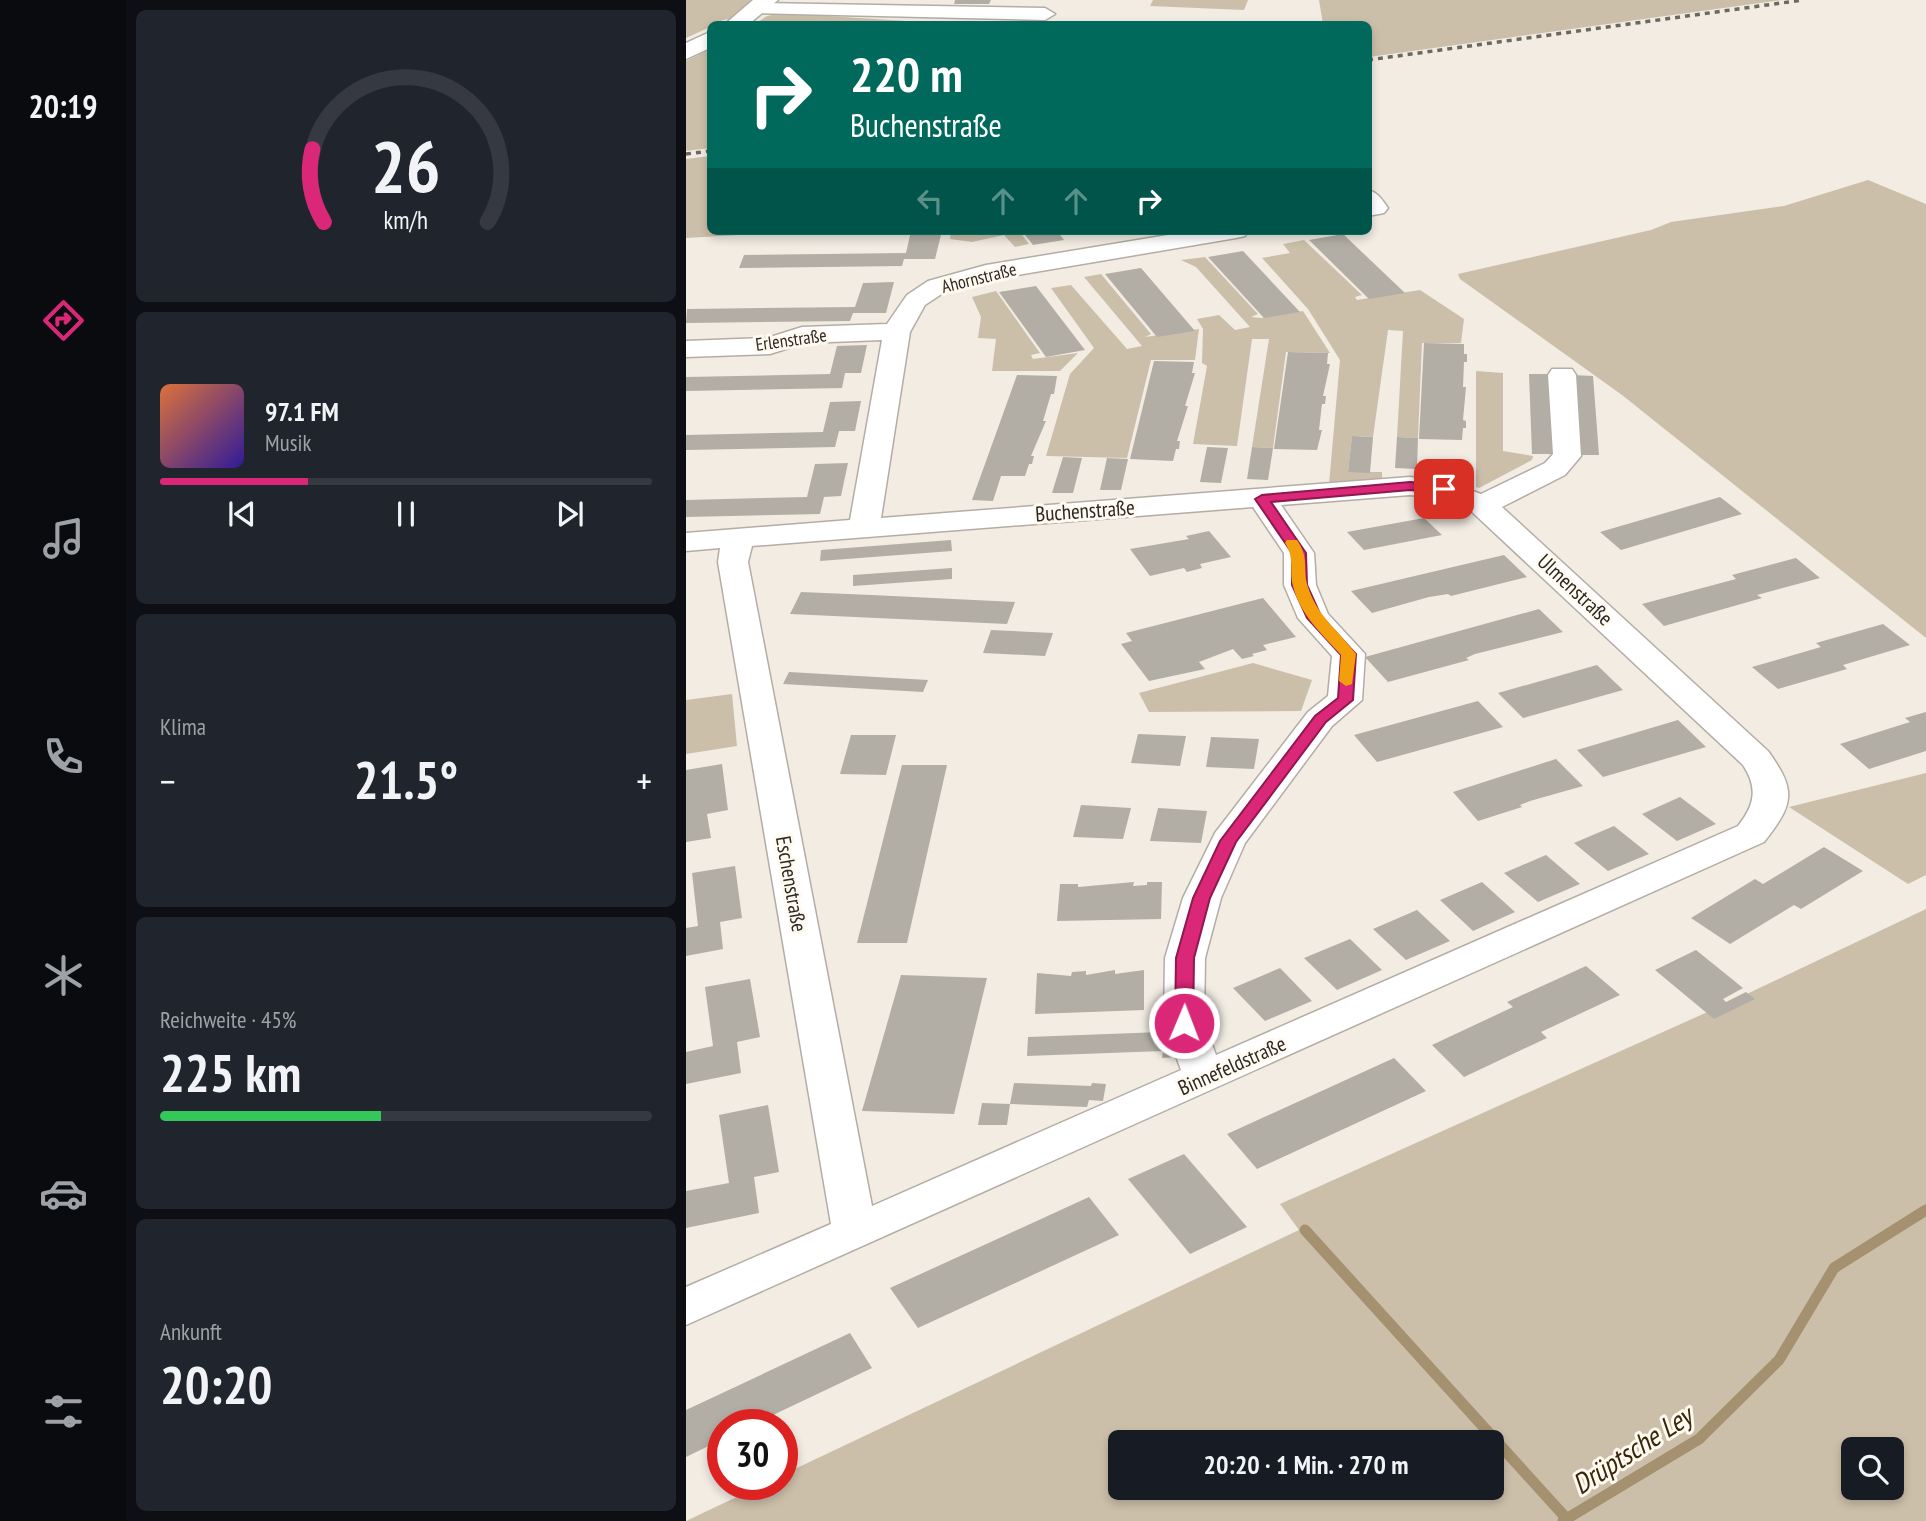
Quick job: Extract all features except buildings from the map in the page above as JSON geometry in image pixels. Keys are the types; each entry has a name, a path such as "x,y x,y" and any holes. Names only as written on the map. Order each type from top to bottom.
{"street":[{"path":"740,21 762,5 1045,14"},
{"path":"686,52 707,41"},
{"name":"Ahornstraße","path":"864,527 897,332 902,318 916,300 937,286 986,273 1212,235"},
{"name":"Erlenstraße","path":"686,349 770,346 802,335 897,332"},
{"path":"1482,505 1555,469 1567,456 1562,375"},
{"name":"Buchenstraße","path":"686,542 1410,486 1444,489 1482,505"},
{"path":"1204,1078 1184,1023 1185,958 1202,898 1228,841 1320,719 1345,700 1349,654 1314,618 1300,585 1299,553 1262,499"},
{"name":"Ulmenstraße","path":"1482,505 1755,758 1769,776 1773,793 1769,813"},
{"name":"Eschenstraße","path":"738,538 733,562 854,1230"},
{"name":"Binnefeldstraße","path":"686,1307 854,1230 1204,1078 1751,834 1769,813"}],"shaded area":[{"path":"686,0 751,0 731,18 707,21 707,28 686,38"},
{"path":"1153,0 1248,0 1244,10 1150,6"},
{"path":"1319,0 1782,0 1372,57 1372,21 1322,21"},
{"path":"782,13 906,21 760,21 767,16"},
{"path":"707,50 707,148 686,151 686,61"},
{"path":"707,156 707,235 739,235 686,238 686,159"},
{"path":"1868,180 1926,204 1926,638 1622,395 1460,279 1458,274 1651,230 1671,222 1784,206"},
{"path":"950,235 1004,235 972,242 950,239"},
{"path":"1004,235 1022,235 1029,244 1015,247"},
{"path":"1304,240 1362,295 1355,297 1357,300 1420,290 1464,319 1461,343 1422,343 1418,438 1397,437 1403,331 1388,330 1373,437 1352,436 1348,472 1382,472 1382,479 1329,484 1340,360 1308,309 1262,258 1290,253 1283,244"},
{"path":"1205,257 1258,314 1251,317 1261,318 1303,311 1330,353 1286,352 1273,448 1252,447 1269,339 1252,339 1237,446 1193,444 1207,366 1202,363 1203,329 1197,319 1219,315 1235,330 1250,327 1196,267 1181,260"},
{"path":"1101,274 1151,334 1145,337 1199,329 1195,360 1151,360 1127,458 1046,456 1070,374 1094,348 1051,288 1071,285 1127,349 1142,346 1084,277"},
{"path":"996,291 1040,353 1031,355 1033,359 1078,353 1060,371 992,371 996,339 978,338 981,317 972,297"},
{"path":"1476,371 1503,373 1503,451 1533,456 1532,460 1479,488 1476,487"},
{"path":"1253,663 1312,680 1301,711 1149,712 1139,693"},
{"path":"732,694 737,746 686,754 686,700"},
{"path":"1926,773 1926,875 1908,884 1789,807"},
{"path":"1926,909 1926,1521 686,1521 730,1500 798,1500 798,1467 1299,1230 1280,1204 1732,1001"}],"waterway":[{"name":"Drüptsche Ley","path":"1567,1519 1699,1439 1779,1360 1834,1268 1926,1210"},
{"path":"1305,1230 1567,1519"},
{"name":"Drüptsche Ley","path":"1563,1521 1567,1519"}],"railway":[{"path":"1372,59 1803,0"},
{"path":"686,154 707,151"}],"slow traffic":[{"path":"1292,543 1299,553 1300,585 1314,618 1349,654 1346,681"}],"route":[{"path":"1184,1023 1185,958 1202,898 1228,841 1320,719 1345,700 1349,654 1314,618 1300,585 1299,553 1262,499 1410,486 1444,489"}]}
